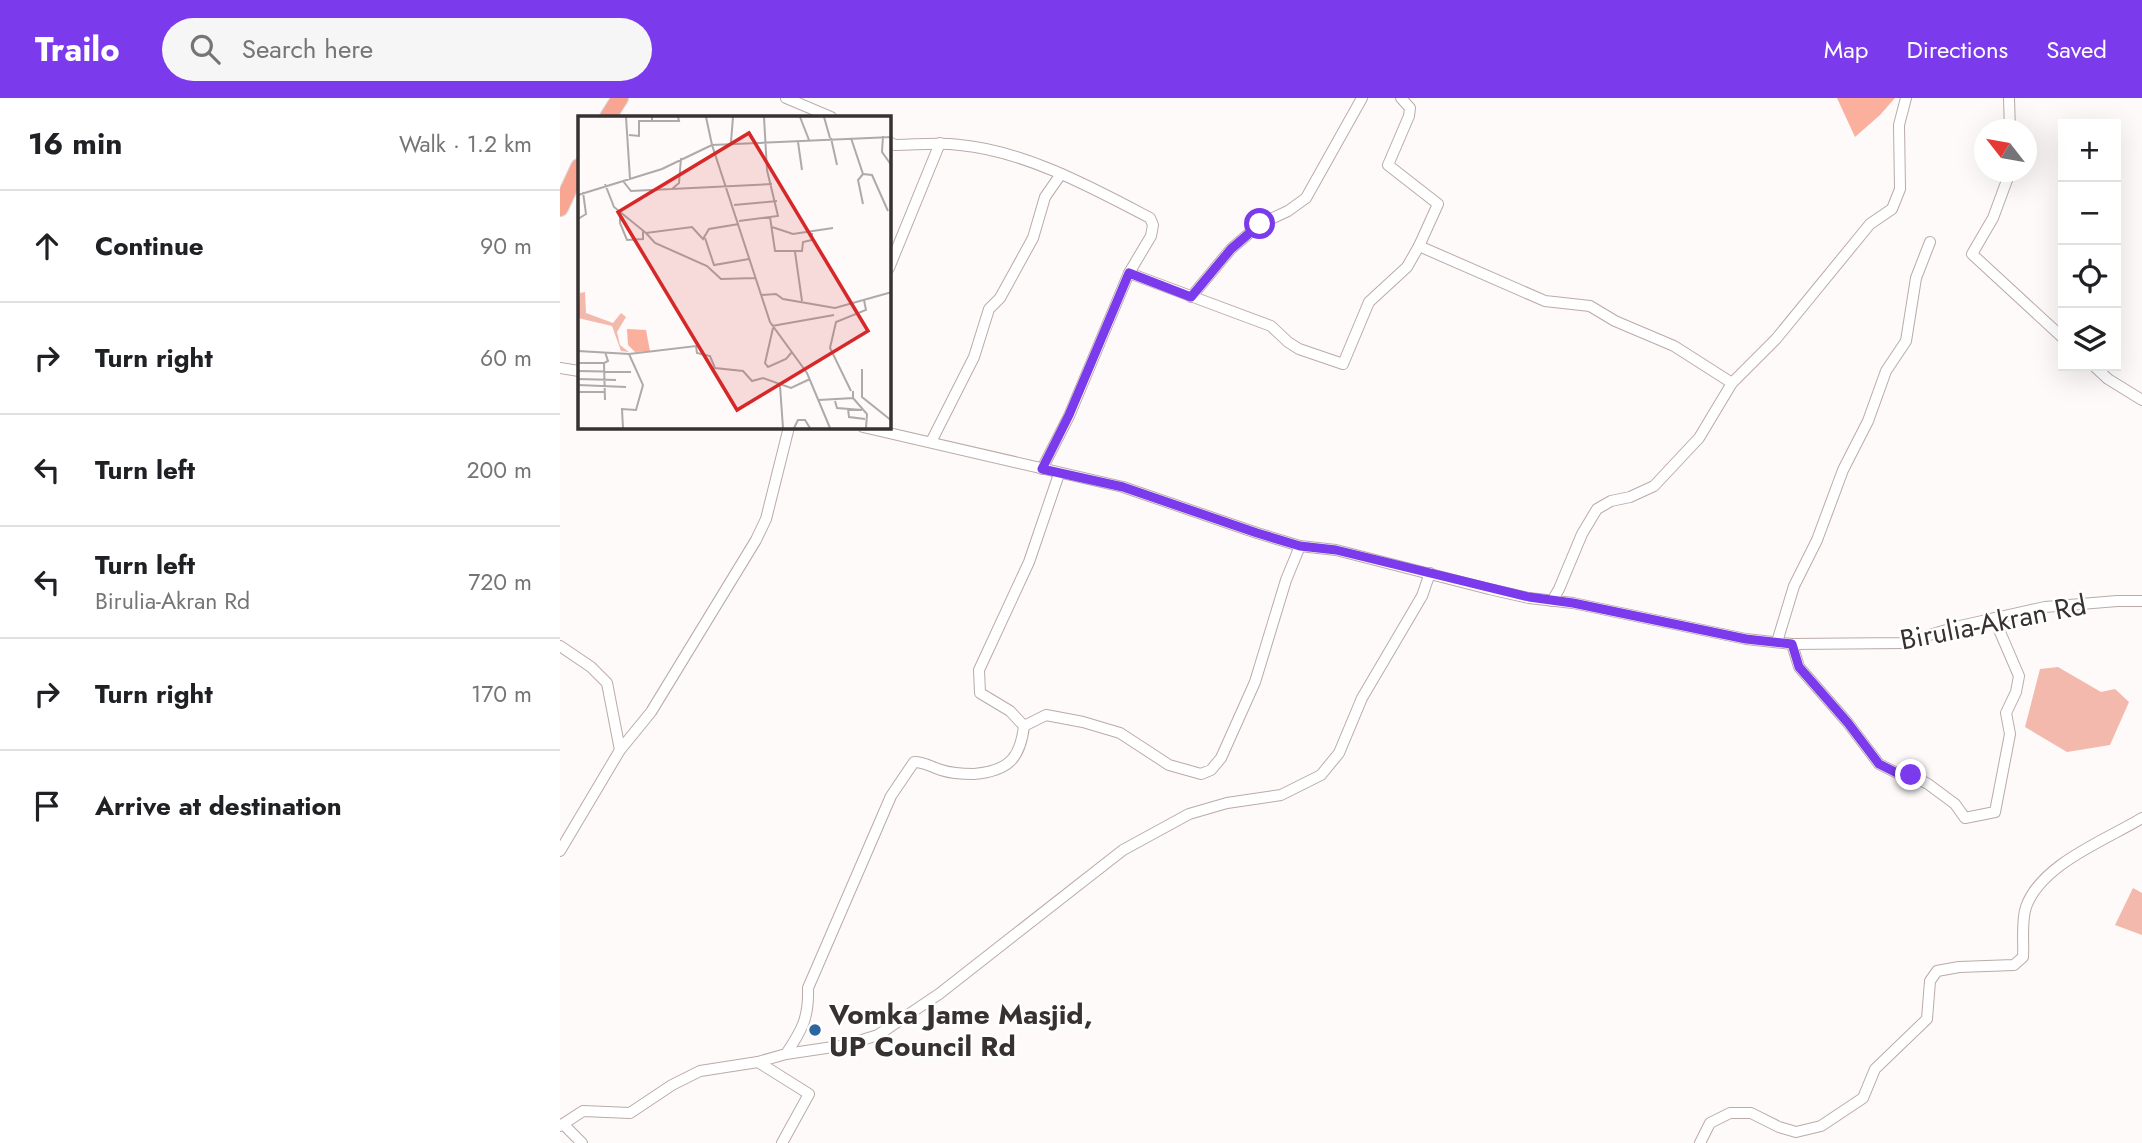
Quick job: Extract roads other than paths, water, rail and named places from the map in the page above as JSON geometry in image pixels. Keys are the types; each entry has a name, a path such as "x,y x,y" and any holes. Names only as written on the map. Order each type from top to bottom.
{"highway":[{"path":"609,116 620,98"},
{"path":"560,208 578,169"}],"street":[{"path":"786,98 829,116"},
{"path":"1191,297 1231,249 1260,224 1288,211 1306,198 1362,98"},
{"path":"1129,273 1271,326 1299,349 1343,364 1369,302 1407,267 1438,204 1388,165 1409,116 1410,108 1401,98"},
{"path":"1552,601 1581,534 1597,509 1611,501 1630,497 1654,486 1699,438 1732,383 1776,339 1870,224 1892,209 1900,189 1899,125 1906,98"},
{"path":"2009,98 2010,119"},
{"path":"891,143 940,144 982,149 1061,174 1150,218 1153,225 1152,236 1129,273 1069,415 1042,469"},
{"path":"891,263 940,144"},
{"path":"931,442 974,357 989,309 1000,298 1033,239 1045,197 1061,174"},
{"path":"2006,182 1993,218 1972,254 2058,333"},
{"path":"1777,642 1794,586 1817,540 1843,470 1868,421 1886,371 1906,341 1916,278 1930,242"},
{"path":"1419,246 1545,301 1590,306 1615,321 1674,346 1732,383"},
{"path":"560,368 578,368"},
{"path":"2099,371 2142,400"},
{"path":"560,851 620,750 651,712 757,540 766,519 788,429"},
{"name":"Birulia-Akran Rd","path":"872,429 1123,487 1300,546 1336,550 1489,589 1573,603 1713,633 1777,642 1902,643 2045,607 2142,601"},
{"path":"786,1054 802,1031 808,1008 808,988 891,796 914,762 925,762 941,770 968,774 990,772 1005,768 1022,743 1024,726 1010,711 980,693 979,670 1029,562 1059,474"},
{"path":"1024,726 1046,715 1083,722 1120,733 1169,765 1201,774 1211,770 1226,749 1255,682 1286,580 1300,546"},
{"path":"582,1143 561,1125 583,1111 630,1112 672,1085 700,1072 846,1045 878,1035 939,994 1123,850 1189,814 1227,803 1281,795 1321,775 1339,753 1362,698 1422,596 1430,573"},
{"path":"1792,644 1799,667 1848,723 1879,764 1928,784 1955,804 1965,818 1995,812 2010,734 2006,713 2020,676 1994,618"},
{"path":"560,646 591,667 607,683 620,750"},
{"path":"1700,1143 1710,1123 1730,1113 1751,1113 1796,1132 1821,1126 1863,1098 1874,1069 1927,1019 1930,981 1937,971 1959,967 2014,965 2023,957 2026,908 2045,876 2142,818"},
{"path":"758,1062 808,1094 782,1143"}],"place":[{"name":"Vomka Jame Masjid, UP Council Rd","path":"815,1030"}]}
